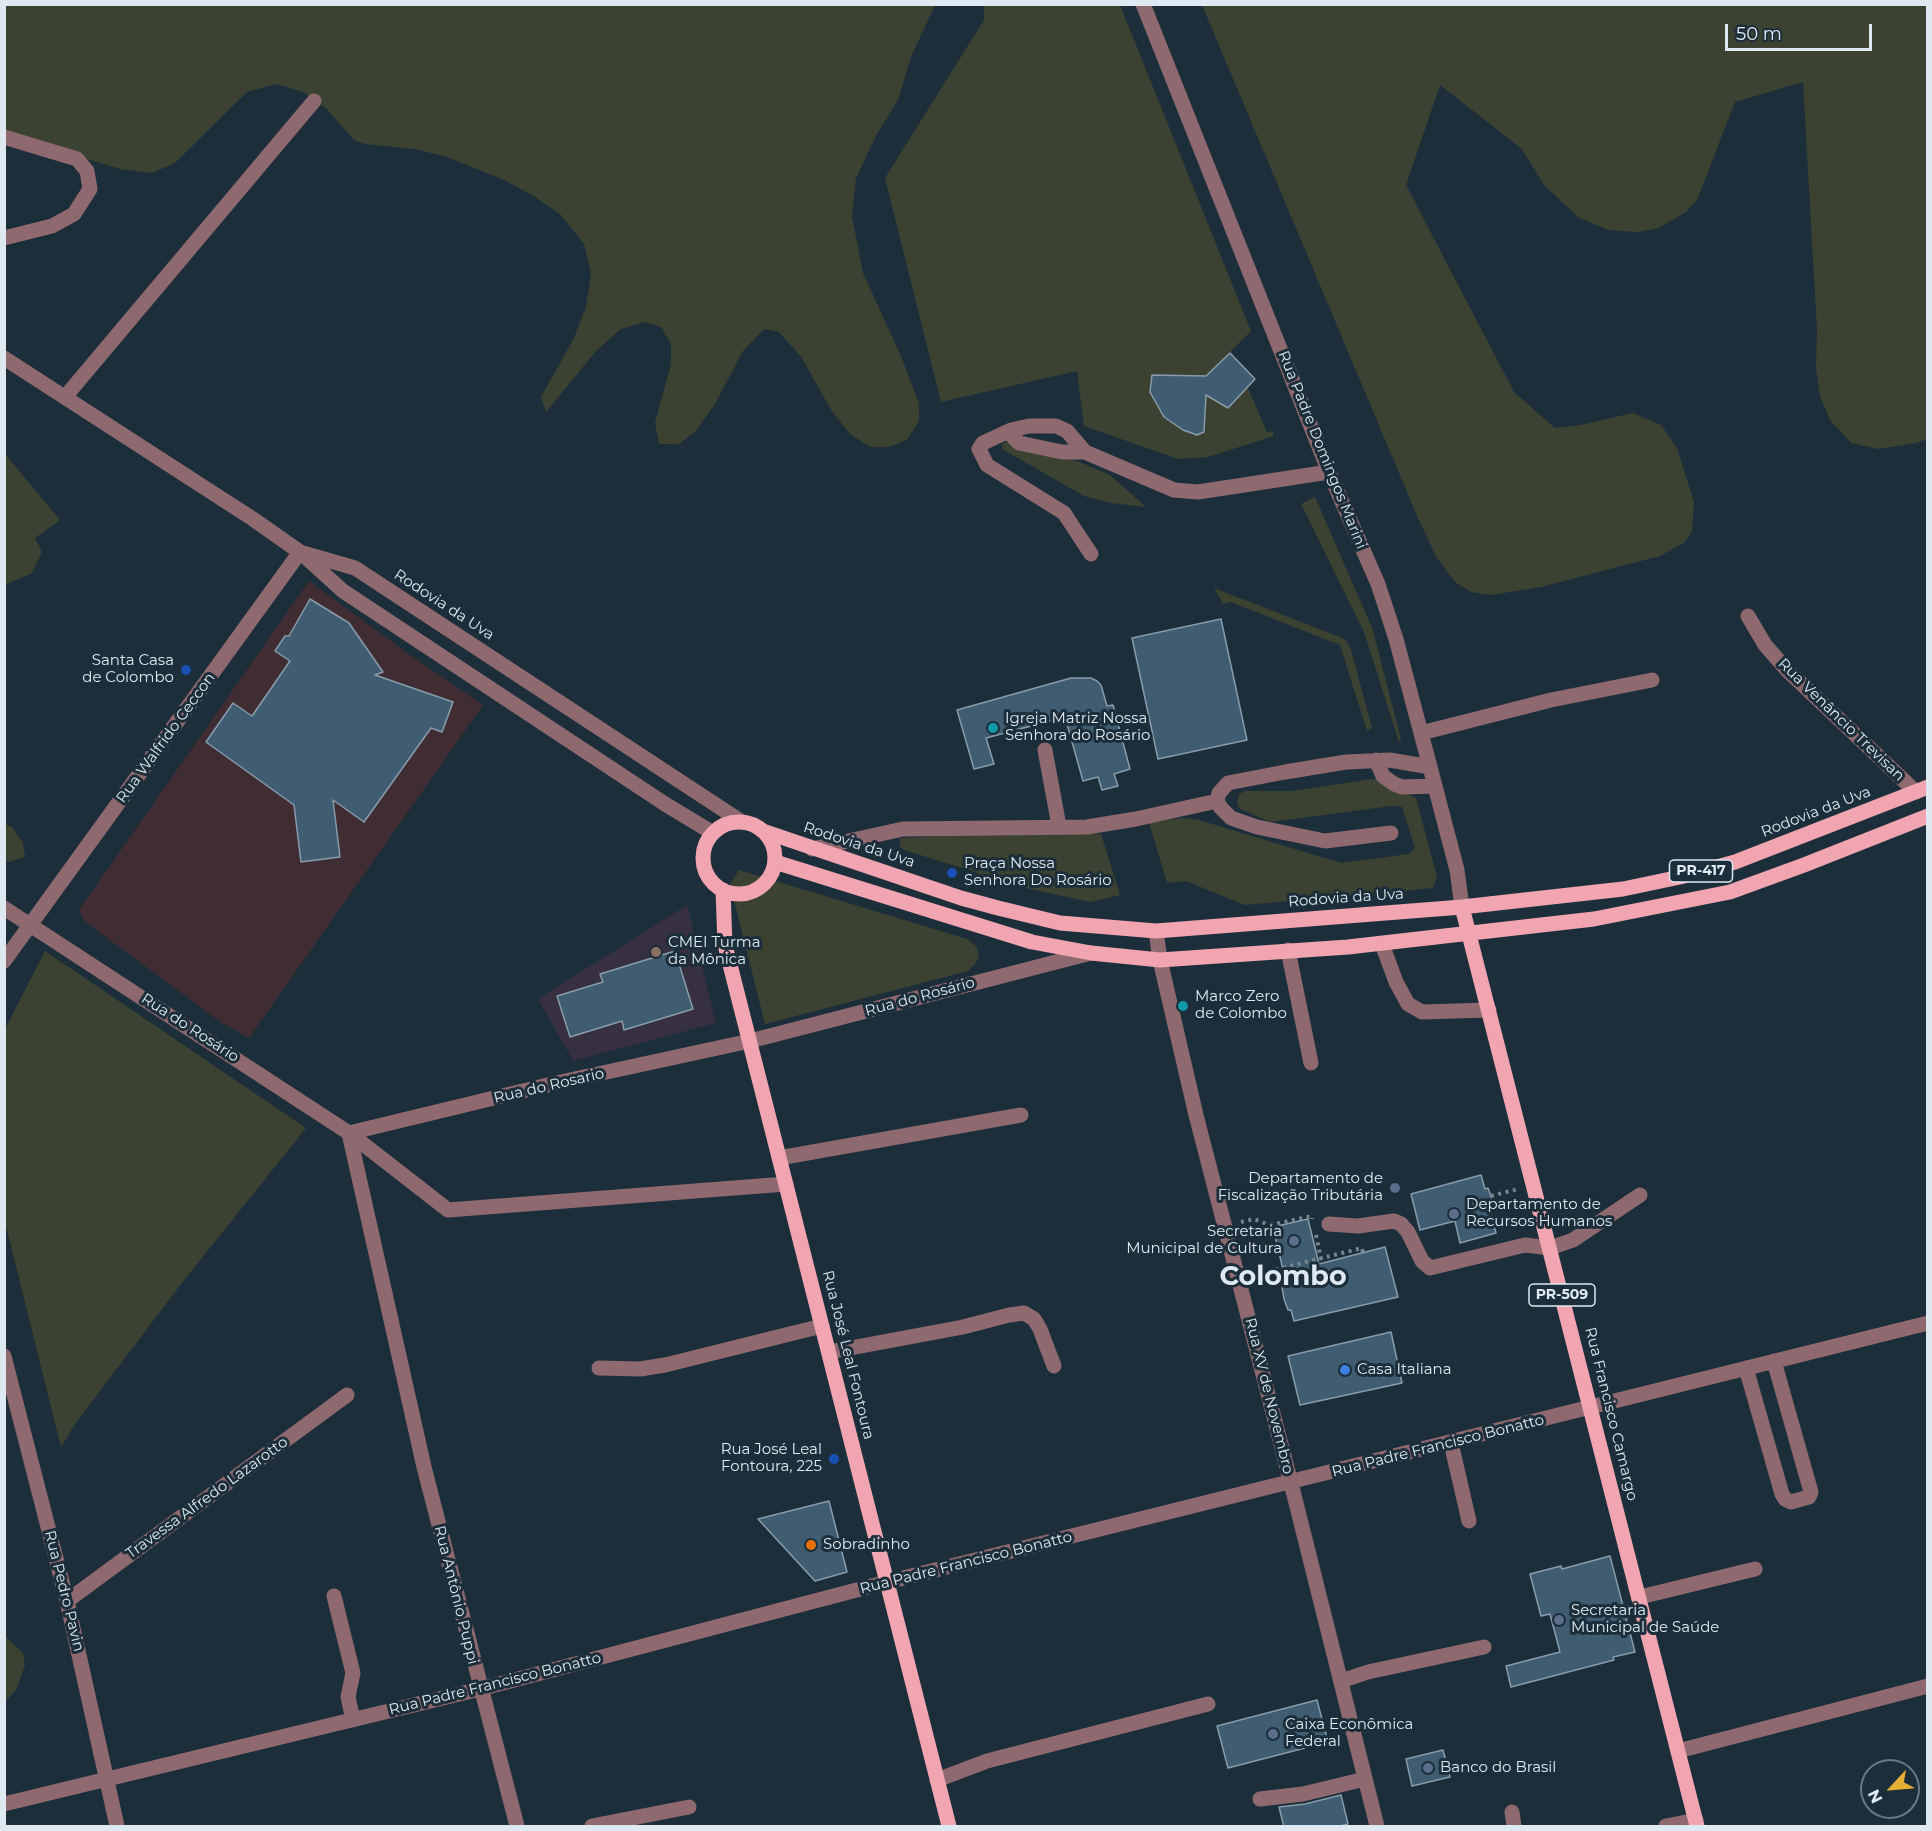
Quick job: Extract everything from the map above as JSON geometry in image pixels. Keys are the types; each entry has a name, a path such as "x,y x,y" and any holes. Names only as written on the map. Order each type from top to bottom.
{"main road":[{"name":"Rodovia da Uva","path":"763,831 961,898 1060,923 1156,931 1462,907 1623,889 1735,862 1922,790"},
{"name":"PR-417","path":"775,862 1032,942 1091,953 1160,960 1382,944 1594,919 1730,892 1928,816"},
{"path":"742,822 763,831 770,840 775,862 772,873 765,883 756,890 734,893 723,890 714,883 707,874 704,864 707,842 713,833 721,827 742,822"},
{"name":"Rua José Leal Fontoura","path":"723,890 725,945 949,1827"},
{"name":"Rua Francisco Camargo","path":"1462,907 1696,1823"}],"street":[{"name":"Rua Padre Domingos Marini","path":"1143,4 1329,472 1378,584 1396,639 1431,767 1456,870 1462,907"},
{"path":"65,397 314,101"},
{"path":"4,137 77,159 87,171 90,189 74,214 51,226 4,238"},
{"name":"Rodovia da Uva","path":"4,358 300,552 343,591 664,804 713,833"},
{"path":"1085,452 1067,431 1056,426 1029,426 1011,430 983,443 979,449 987,465 1064,513 1091,554"},
{"path":"1011,430 1019,443 1062,452 1085,452 1174,490 1198,492 1329,472"},
{"name":"Rodovia da Uva","path":"300,552 355,568 742,822"},
{"name":"Rua Walfrido Ceccon","path":"4,961 300,552"},
{"name":"Rua Venâncio Trevisan","path":"1748,616 1765,645 1787,670 1922,790"},
{"path":"1421,733 1551,700 1652,680"},
{"path":"1045,750 1059,826"},
{"path":"1391,833 1325,841 1257,827 1240,821 1232,818 1217,801 1219,793 1228,783 1346,762 1390,759 1431,767"},
{"path":"1376,760 1383,776 1394,784 1402,787 1435,786"},
{"path":"812,849 903,829 1087,827 1217,801"},
{"name":"Rua do Rosário","path":"4,908 31,923 350,1133 448,1210 786,1184"},
{"name":"Rua XV de Novembro","path":"1156,931 1160,960 1196,1115 1292,1483 1377,1827"},
{"path":"1382,944 1396,982 1408,1004 1422,1012 1489,1010"},
{"path":"1288,950 1311,1063"},
{"name":"Rua do Rosário","path":"750,1041 1091,953"},
{"name":"Rua do Rosario","path":"350,1133 556,1083 750,1041"},
{"path":"779,1158 1022,1115"},
{"name":"Rua Antônio Puppi","path":"350,1133 424,1467 517,1827"},
{"path":"1329,1224 1358,1226 1394,1221 1401,1224 1408,1232 1422,1261 1430,1268 1525,1245 1550,1248 1573,1240 1640,1195"},
{"path":"828,1352 963,1327 1024,1313 1034,1319 1040,1329 1054,1366"},
{"name":"Rua Padre Francisco Bonatto","path":"4,1804 480,1689 887,1582 1928,1323"},
{"path":"599,1368 639,1369 665,1365 822,1326"},
{"name":"Rua Pedro Pavin","path":"4,1356 67,1600 117,1827"},
{"path":"1746,1368 1782,1494 1791,1502 1809,1497 1811,1492 1774,1361"},
{"name":"Travessa Alfredo Lazarotto","path":"67,1600 348,1395"},
{"path":"1451,1443 1469,1521"},
{"path":"1640,1597 1755,1569"},
{"path":"334,1596 353,1673 348,1696 353,1720"},
{"path":"1341,1681 1368,1672 1484,1647"},
{"path":"1678,1751 1928,1686"},
{"path":"937,1780 987,1761 1208,1704"},
{"path":"1260,1799 1303,1794 1365,1779"},
{"path":"592,1827 689,1807"},
{"path":"1666,1827 1696,1823"}],"path":[{"path":"1491,1196 1534,1185"},
{"path":"1225,1225 1254,1219 1266,1224 1275,1224 1312,1216 1322,1263"},
{"path":"1239,1279 1362,1248 1363,1253"}],"shaded area":[{"path":"309,581 483,705 249,1038 222,1023 84,921 79,910"},
{"name":"CMEI Turma da Mônica","path":"687,905 716,1023 573,1061 538,999"}],"green space":[{"path":"4,5 935,5 911,57 898,100 877,134 856,178 852,216 863,273 900,354 919,403 919,421 907,440 889,447 870,447 850,434 831,410 802,358 779,332 764,329 743,351 715,404 696,431 679,444 659,444 655,423 671,364 671,344 661,327 645,322 621,329 596,351 546,412 541,397 574,338 586,307 591,274 584,244 560,214 532,195 502,179 447,157 415,149 365,144 354,140 326,108 303,92 277,84 247,92 175,163 152,173 120,169 19,138 5,129"},
{"path":"984,5 1120,5 1251,331 1206,376 1152,375 1151,392 1197,434 1205,432 1206,395 1247,386 1267,432 1272,431 1274,436 1208,457 1178,459 1084,426 1077,371 941,402 885,178 984,20"},
{"path":"1202,5 1927,5 1927,439 1917,443 1878,449 1851,443 1830,420 1820,396 1816,368 1817,330 1803,82 1735,102 1697,200 1686,212 1659,228 1637,232 1608,230 1578,217 1544,185 1522,149 1440,85 1406,185 1514,392 1555,428 1633,413 1661,425 1677,448 1694,502 1692,531 1685,542 1660,556 1541,587 1491,595 1471,592 1455,582 1437,558 1418,518"},
{"path":"1006,442 1080,462 1110,475 1146,507 1111,503 1084,496 1002,449 1002,444"},
{"path":"5,454 60,520 35,538 42,552 32,573 5,585"},
{"path":"1315,497 1373,630 1401,740 1399,742 1364,632 1301,504"},
{"path":"1214,588 1345,639 1351,650 1372,728 1367,731 1340,645 1231,602 1223,604"},
{"path":"1379,778 1416,798 1437,877 1433,888 1245,905 1186,881 1167,883 1149,822 1184,818 1199,820 1341,863 1409,854 1415,848 1402,807 1392,806 1270,822 1240,809 1237,804 1239,794 1245,791 1293,791"},
{"path":"5,824 12,827 23,843 25,857 5,861"},
{"path":"1058,831 1101,834 1120,895 1090,902 1026,888 904,850 900,846 900,838"},
{"path":"739,870 967,939 976,946 979,955 976,963 968,971 765,1024 730,884"},
{"path":"45,951 306,1128 181,1284 75,1424 61,1447 4,1218 5,1029"},
{"path":"5,1636 23,1653 25,1665 16,1690 5,1702"}],"building":[{"path":"1230,353 1255,379 1228,408 1206,395 1204,432 1197,435 1183,430 1164,417 1150,392 1152,375 1206,376"},
{"path":"310,599 349,623 383,672 375,675 453,702 442,732 431,728 364,822 333,800 340,857 301,862 294,805 206,742 233,703 252,716 290,661 275,651 285,636 289,636"},
{"path":"1221,619 1247,740 1158,759 1132,638"},
{"name":"Igreja Matriz Nossa Senhora do Rosário","path":"1071,678 1091,678 1097,681 1101,685 1107,706 1113,705 1130,769 1114,774 1118,786 1102,790 1098,777 1083,781 1065,717 986,738 994,764 974,769 957,710"},
{"path":"675,951 693,1009 624,1030 622,1021 570,1037 557,996 603,982 600,974"},
{"name":"Departamento de Recursos Humanos","path":"1481,1175 1485,1189 1488,1188 1491,1196 1493,1206 1489,1207 1496,1233 1460,1243 1455,1221 1420,1230 1411,1194"},
{"path":"1308,1219 1319,1264 1385,1247 1398,1297 1294,1321 1291,1310 1288,1310 1284,1299 1282,1287 1285,1285 1282,1274 1284,1274 1273,1227"},
{"name":"Casa Italiana","path":"1391,1332 1402,1383 1300,1405 1288,1356"},
{"name":"Sobradinho","path":"829,1501 847,1572 815,1581 758,1519"},
{"path":"1610,1556 1635,1652 1613,1657 1614,1660 1511,1687 1506,1666 1560,1652 1550,1614 1541,1616 1530,1574 1561,1566 1562,1569"},
{"name":"Caixa Econômica Federal","path":"1317,1700 1328,1742 1228,1768 1217,1726"},
{"name":"Banco do Brasil","path":"1443,1750 1450,1777 1412,1786 1406,1759"},
{"path":"1341,1795 1348,1824 1337,1827 1284,1827 1279,1807 1305,1804"}],"place":[{"name":"Santa Casa de Colombo","path":"186,670"},
{"name":"Igreja Matriz Nossa Senhora do Rosário","path":"993,728"},
{"name":"Praça Nossa Senhora Do Rosário","path":"952,873"},
{"name":"CMEI Turma da Mônica","path":"656,952"},
{"name":"Marco Zero de Colombo","path":"1183,1006"},
{"name":"Departamento de Fiscalização Tributária","path":"1395,1188"},
{"name":"Departamento de Recursos Humanos","path":"1454,1214"},
{"name":"Secretaria Municipal de Cultura","path":"1294,1241"},
{"name":"Casa Italiana","path":"1345,1370"},
{"name":"Rua José Leal Fontoura, 225","path":"834,1459"},
{"name":"Sobradinho","path":"811,1545"},
{"name":"Secretaria Municipal de Saúde","path":"1559,1620"},
{"name":"Caixa Econômica Federal","path":"1273,1734"},
{"name":"Banco do Brasil","path":"1428,1768"}],"district":[{"name":"Colombo","path":"1283,1277"}]}
